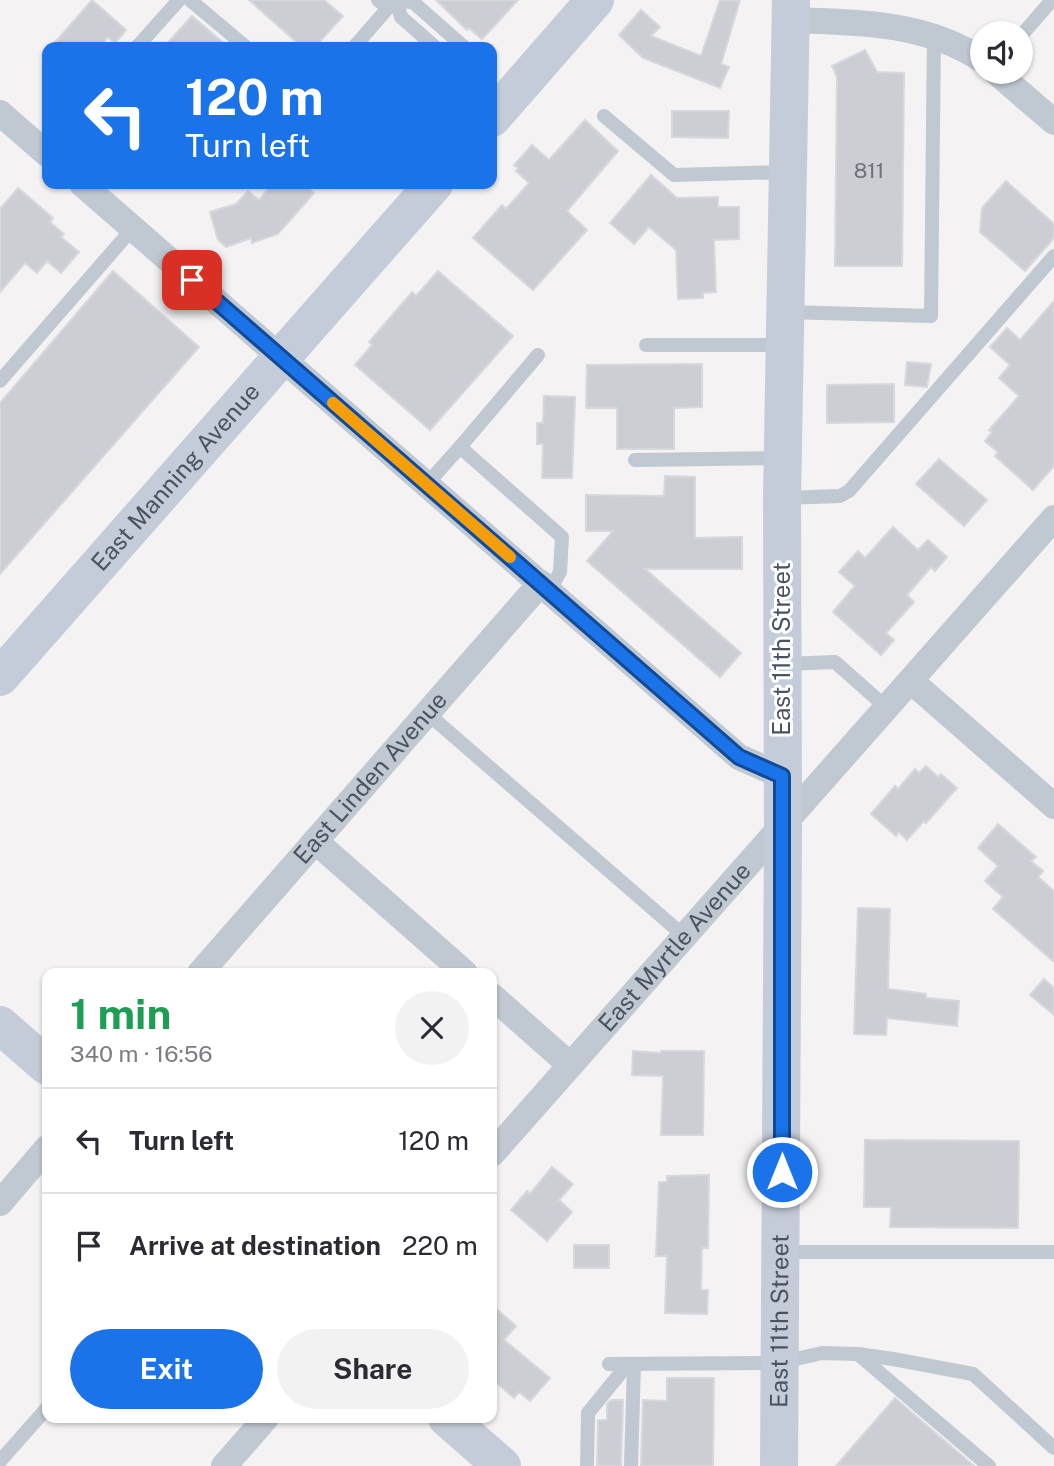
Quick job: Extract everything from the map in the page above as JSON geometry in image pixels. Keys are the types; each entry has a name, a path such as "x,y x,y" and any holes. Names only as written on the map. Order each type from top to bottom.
{"main road":[{"path":"501,102 595,0"},
{"name":"East 11th Street","path":"779,1466 778,1363 782,1252 782,458 790,10"},
{"name":"East Manning Avenue","path":"0,677 430,189"},
{"path":"0,1025 42,1062"},
{"path":"453,1423 502,1466"}],"street":[{"path":"790,10 890,25 934,35 970,52"},
{"path":"1010,84 1054,122"},
{"path":"1,117 42,148"},
{"path":"88,189 739,757 782,776"},
{"name":"East Myrtle Avenue","path":"497,1148 1054,518"},
{"name":"East Linden Avenue","path":"205,968 427,713 545,587"},
{"path":"911,681 1054,806"},
{"path":"316,841 459,968"},
{"path":"497,1000 570,1065"},
{"path":"0,1203 42,1154"},
{"path":"224,1466 262,1423"}],"lane":[{"path":"141,42 179,0"},
{"path":"191,0 240,42"},
{"path":"1033,22 1052,0"},
{"path":"358,42 392,2"},
{"path":"392,2 401,17 429,42"},
{"path":"392,2 414,4 458,42"},
{"path":"646,345 931,316 934,35"},
{"path":"604,116 674,175 787,172"},
{"path":"0,380 133,228"},
{"path":"782,498 840,496 849,491 1054,256"},
{"path":"426,485 538,355"},
{"path":"460,447 562,537 560,572 545,587"},
{"path":"635,460 782,458"},
{"path":"782,664 835,662 887,708"},
{"path":"427,713 683,935"},
{"path":"782,1252 1054,1252"},
{"path":"609,1364 778,1363 822,1353 858,1354 973,1374 1054,1448"},
{"path":"858,1354 989,1466"},
{"path":"587,1466 588,1413 631,1364"},
{"path":"631,1364 631,1466"},
{"path":"0,1461 42,1415"}],"building":[{"path":"92,0 126,30 116,42 108,37 104,42 55,42"},
{"path":"249,0 324,0 343,16 320,42 296,42"},
{"path":"436,0 518,0 482,39 469,28 467,30"},
{"path":"720,0 740,0 721,64 729,67 720,88 643,58 619,35 641,10 660,27 651,36 701,56"},
{"path":"192,16 222,42 169,42"},
{"path":"865,50 877,72 904,73 902,266 835,266 837,77 832,66"},
{"path":"672,111 729,111 728,138 672,137"},
{"path":"585,120 618,151 567,211 587,230 533,290 473,238 502,205 506,209 529,183 516,171 518,168 514,165 532,145 549,160"},
{"path":"651,175 677,198 718,197 718,207 739,207 739,239 714,240 716,292 703,293 703,298 678,299 676,250 649,227 634,244 610,223"},
{"path":"1006,181 1054,224 1054,238 1025,271 980,232 982,208"},
{"path":"18,188 53,218 50,222 64,234 61,237 79,252 61,273 47,261 37,273 25,263 0,292 0,209"},
{"path":"268,189 310,189 314,193 278,234 252,243 251,238 226,247 218,240 210,212 236,204 248,191 259,200"},
{"path":"113,271 199,347 0,574 0,403"},
{"path":"438,271 513,336 430,430 355,365 372,345 369,342 412,292 416,296"},
{"path":"1054,301 1054,466 1033,490 995,456 998,452 985,441 992,432 989,430 1019,396 999,378 1010,365 990,347 1007,328 1020,340"},
{"path":"907,362 931,364 927,387 905,385"},
{"path":"702,364 702,407 674,408 674,449 617,449 617,408 586,408 587,365"},
{"path":"894,384 894,422 827,423 827,385"},
{"path":"544,396 575,397 572,478 542,478 543,444 537,444 537,423 543,423"},
{"path":"939,459 987,500 964,526 916,484"},
{"path":"665,476 695,477 695,538 742,537 742,569 645,569 741,653 720,677 587,561 613,531 586,531 586,495 664,496"},
{"path":"893,527 918,550 928,540 947,557 935,571 931,567 907,595 914,602 886,633 894,640 881,655 833,612 855,586 839,572 858,551 865,558"},
{"path":"926,766 938,777 941,774 957,788 907,840 899,832 896,836 871,814 895,786 898,789 915,769 919,773"},
{"path":"998,824 1036,857 1031,861 1043,871 1038,877 1054,891 1054,962 993,909 1003,897 985,881 998,866 978,848"},
{"path":"858,908 890,909 888,989 926,994 926,998 959,1001 957,1026 887,1018 886,1035 854,1034"},
{"path":"1044,979 1054,988 1054,1015 1030,995"},
{"path":"633,1051 704,1051 703,1135 661,1135 663,1076 632,1075"},
{"path":"865,1140 1019,1141 1018,1228 890,1227 891,1207 864,1207"},
{"path":"552,1167 573,1184 559,1200 572,1212 547,1241 511,1210 527,1191 530,1194"},
{"path":"709,1175 708,1248 702,1248 701,1290 708,1290 707,1314 665,1313 667,1256 656,1256 659,1182 667,1182 667,1176"},
{"path":"574,1245 609,1245 609,1268 574,1268"},
{"path":"497,1309 516,1326 504,1340 550,1378 530,1401 519,1392 514,1398 497,1383"},
{"path":"667,1378 714,1378 713,1466 641,1466 643,1400 667,1401"},
{"path":"895,1398 974,1466 836,1466"},
{"path":"611,1400 623,1400 621,1466 597,1466 598,1420 607,1420 607,1404"}],"slow traffic":[{"path":"333,403 510,557"}],"route":[{"path":"192,280 739,757 782,776 782,1172"}]}
